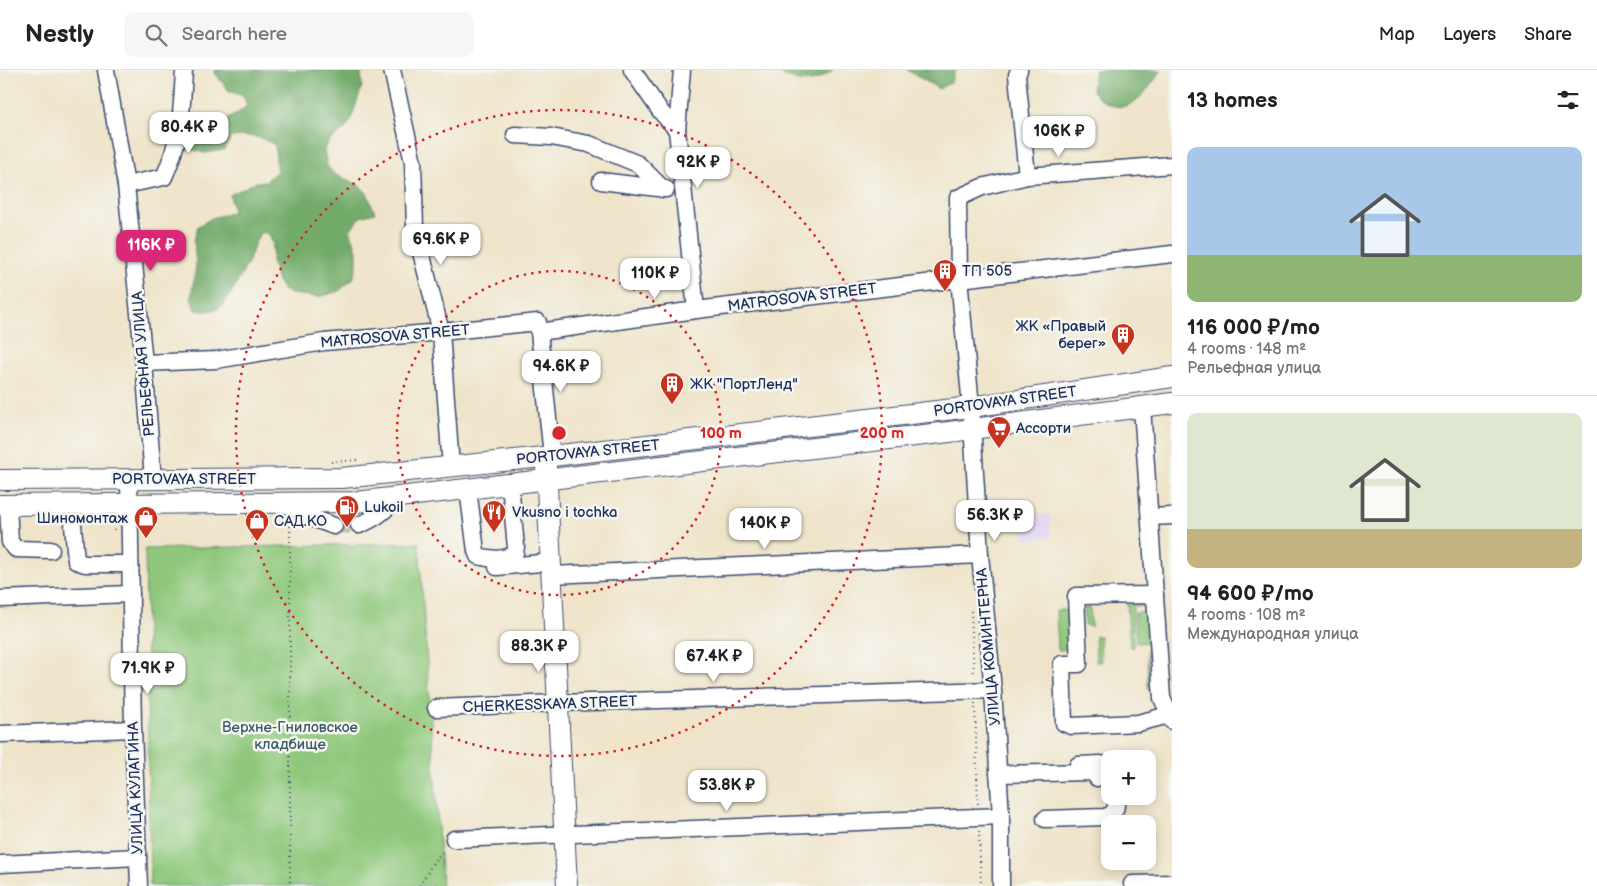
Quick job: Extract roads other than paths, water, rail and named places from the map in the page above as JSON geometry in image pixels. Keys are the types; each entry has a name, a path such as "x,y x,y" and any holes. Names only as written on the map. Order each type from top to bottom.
{"main road":[{"name":"PORTOVAYA STREET","path":"0,480 342,478 549,457 971,407 1172,377"},
{"name":"PORTOVAYA STREET","path":"4,505 290,506 356,502 973,429 1172,403"},
{"path":"549,457 548,480 567,886"},
{"path":"314,478 325,488 322,498 317,503"}],"street":[{"name":"РЕЛЬЕФНАЯ УЛИЦА","path":"106,70 126,185 144,363 153,479"},
{"path":"126,185 164,177 172,159 182,119 184,70"},
{"path":"392,70 413,162 415,228 441,332 451,466"},
{"path":"632,70 637,80 676,130"},
{"path":"682,70 676,130 696,310"},
{"path":"1019,70 1017,75 1027,176 1172,165"},
{"path":"515,135 552,137 589,144 638,164 663,189"},
{"name":"УЛИЦА КОМИНТЕРНА","path":"1001,886 1001,816 993,690 980,555 973,429 959,278 958,198 982,187 1027,176"},
{"path":"601,181 683,191"},
{"name":"MATROSOVA STREET","path":"144,363 216,360 324,342 538,322 539,332 696,310 1172,254"},
{"path":"539,332 549,457"},
{"path":"1142,408 1155,595 1165,645 1162,698 1170,718 1138,723 1071,726 1064,723 1062,664 1079,664 1076,596 1155,595"},
{"name":"УЛИЦА КУЛАГИНА","path":"129,479 121,504 130,564 133,729 139,886"},
{"path":"461,490 478,556 489,559 512,556 515,553 510,484"},
{"path":"461,490 470,559 478,566 552,569 980,555"},
{"path":"359,525 372,520 396,498"},
{"path":"4,505 10,542 16,549 51,550"},
{"path":"290,506 314,519 334,526"},
{"path":"1150,517 1172,516"},
{"path":"74,525 76,561 85,564 130,564"},
{"path":"0,598 131,594"},
{"name":"CHERKESSKAYA STREET","path":"436,708 993,690"},
{"path":"0,734 133,729"},
{"path":"1054,773 1063,766 1101,764"},
{"path":"998,774 1089,772 1094,773 1097,778"},
{"path":"1045,819 1105,817 1115,811 1115,805"},
{"path":"454,839 1001,816"},
{"path":"0,864 138,857"},
{"path":"1132,884 1172,884"}],"tunnel":[{"path":"334,526 359,525"}],"place":[{"name":"ТП 505","path":"945,292"},
{"name":"ЖК «Правый берег»","path":"1123,356"},
{"name":"ЖК \"ПортЛенд\"","path":"672,405"},
{"name":"Ассорти","path":"999,449"},
{"name":"Lukoil","path":"347,528"},
{"name":"Vkusno i tochka","path":"494,533"},
{"name":"Шиномонтаж","path":"146,539"},
{"name":"САД.КО","path":"257,542"}],"park label":[{"name":"Верхне-Гниловское кладбище","path":"290,736"}]}
